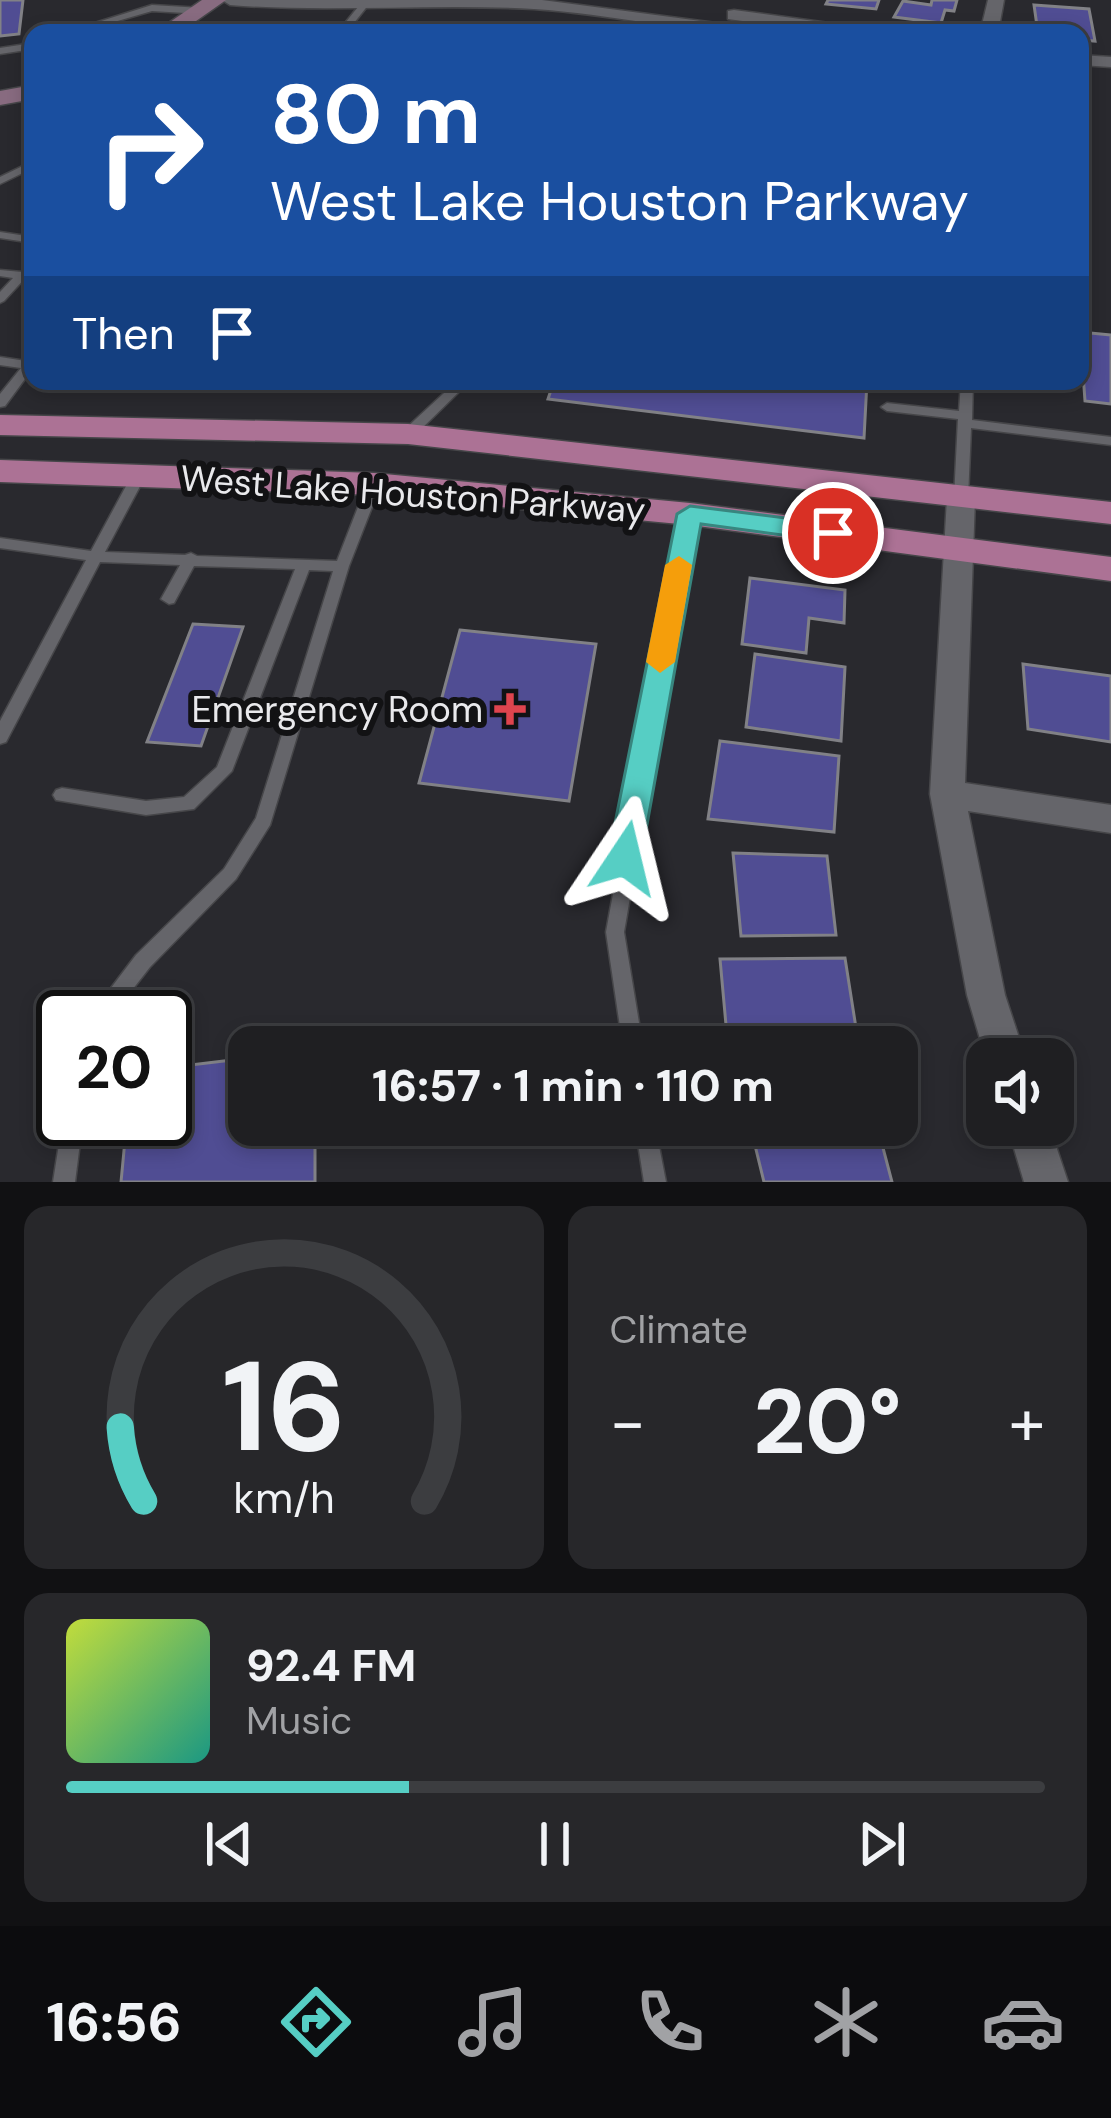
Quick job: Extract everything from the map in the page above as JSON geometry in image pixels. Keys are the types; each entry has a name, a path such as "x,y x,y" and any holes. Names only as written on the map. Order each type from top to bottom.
{"main road":[{"name":"West Lake Houston Parkway","path":"0,425 408,434 1111,513"},
{"path":"374,484 408,434"},
{"name":"West Lake Houston Parkway","path":"0,471 374,484 690,514 1111,569"}],"street":[{"path":"230,0 574,4 698,24"},
{"path":"624,0 799,24"},
{"path":"178,24 209,5"},
{"path":"961,498 946,794 986,995 999,1038"},
{"path":"946,794 1111,818"},
{"path":"1035,1146 1046,1182"}],"lane":[{"path":"98,24 152,8 209,5"},
{"path":"0,299 24,272"},
{"path":"0,273 22,275"},
{"path":"0,403 24,371"},
{"path":"408,434 454,390"},
{"path":"961,498 966,390"},
{"path":"887,407 1111,441"},
{"path":"0,737 139,475"},
{"path":"120,990 230,874 264,820 342,566 374,484"},
{"path":"630,1026 615,932 690,514"},
{"path":"0,543 98,557 342,566"},
{"path":"169,599 191,558"},
{"path":"62,795 146,808 188,804 224,771 304,564"},
{"path":"64,1182 69,1146"},
{"path":"649,1146 655,1182"}],"building":[{"path":"0,0 23,0 19,34 0,36"},
{"path":"828,0 879,0 876,9 826,4"},
{"path":"932,0 957,0 954,11 945,10 941,23 894,17 903,1 931,5"},
{"path":"1034,5 1089,9 1095,41 1089,41 1089,24 1037,24"},
{"path":"1089,333 1111,335 1111,404 1085,401"},
{"path":"551,390 867,390 864,438 548,399"},
{"path":"750,578 845,590 844,623 809,618 806,653 742,644"},
{"path":"193,624 243,627 201,746 147,742"},
{"path":"460,630 596,644 569,801 419,783"},
{"path":"755,654 845,667 841,741 746,727"},
{"path":"1023,664 1111,676 1111,742 1028,729"},
{"path":"720,741 839,756 834,832 708,819"},
{"path":"733,853 827,856 836,935 741,936"},
{"path":"845,958 856,1026 726,1026 720,959"},
{"path":"228,1060 228,1146 315,1146 315,1182 121,1182 124,1146 192,1146 192,1065"},
{"path":"755,1146 883,1146 892,1182 764,1182"}],"slow traffic":[{"path":"660,662 679,565"}],"place":[{"name":"Emergency Room","path":"510,709"}],"route":[{"path":"625,858 690,514 833,533"}]}
